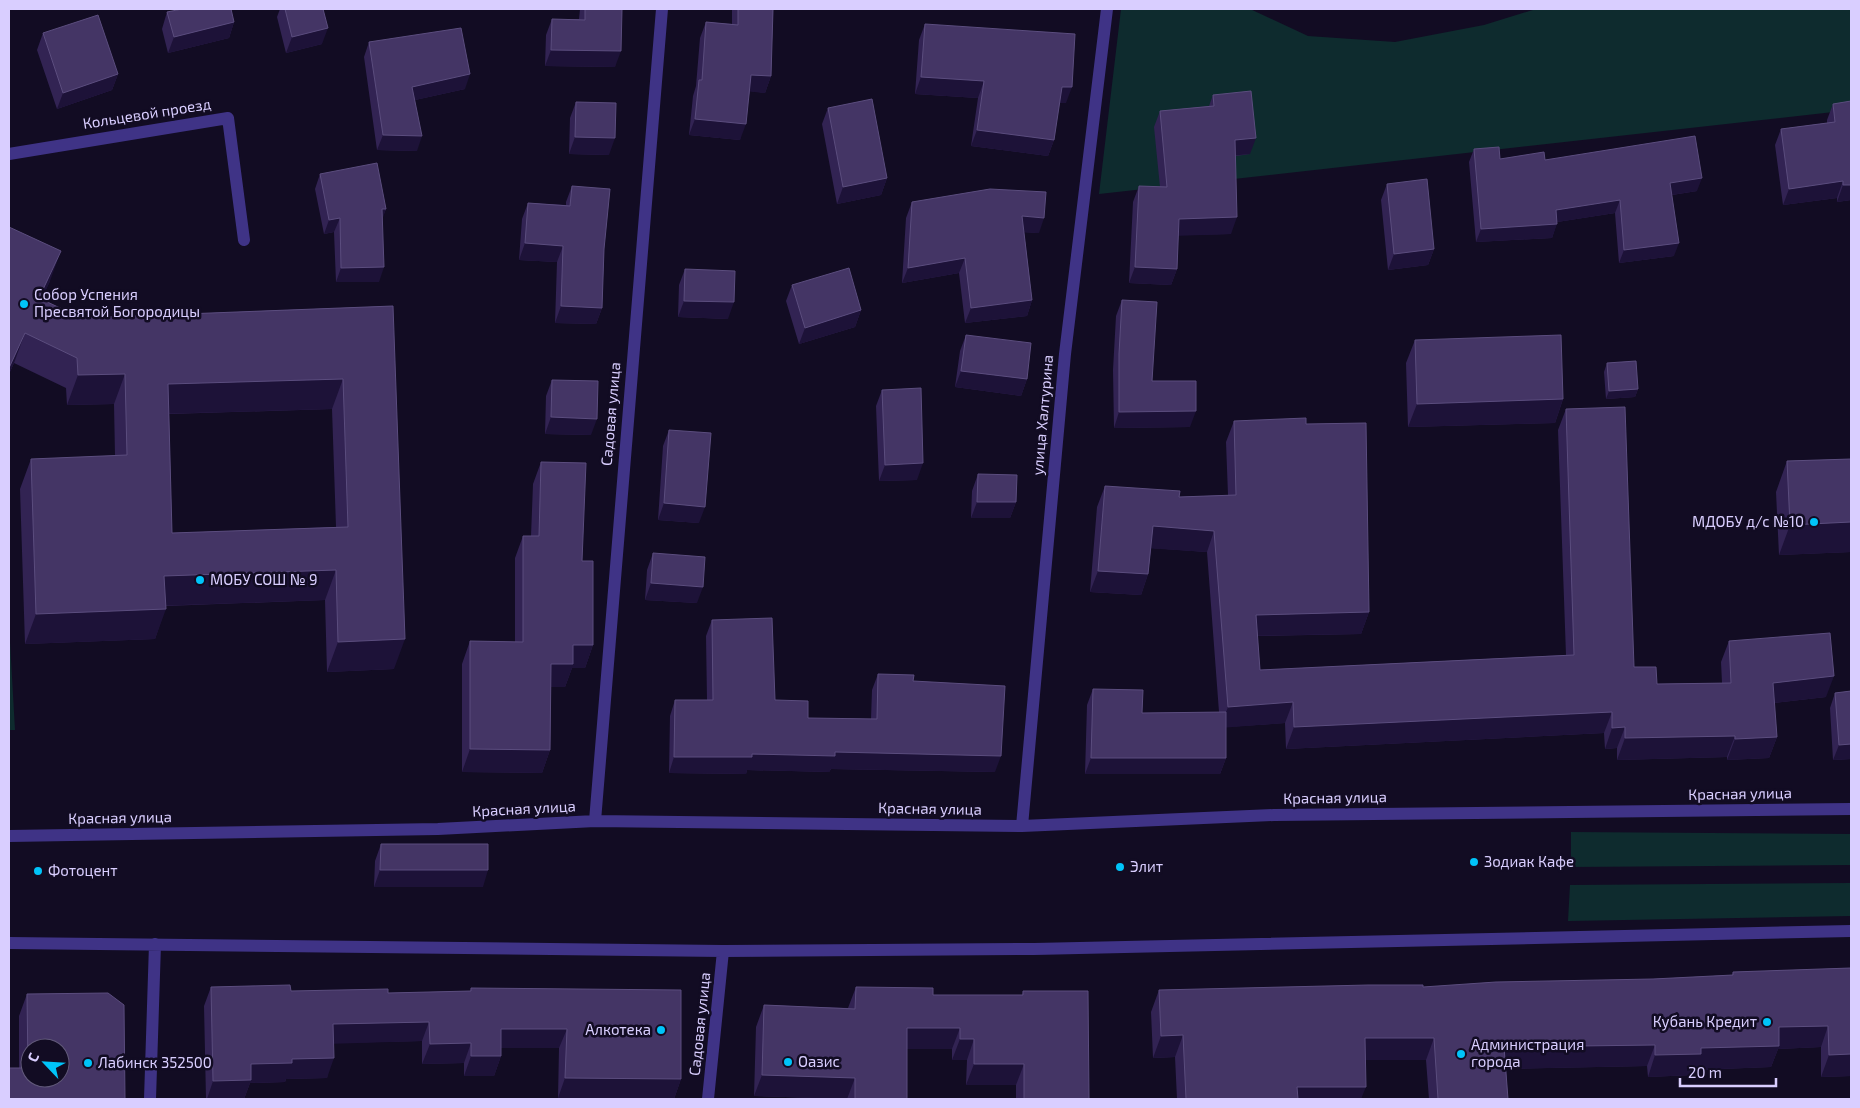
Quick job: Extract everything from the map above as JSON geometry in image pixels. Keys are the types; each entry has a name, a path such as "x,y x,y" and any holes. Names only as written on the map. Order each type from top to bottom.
{"street":[{"name":"Садовая улица","path":"594,821 662,9"},
{"name":"улица Халтурина","path":"1022,826 1065,354 1108,9"},
{"name":"Кольцевой проезд","path":"9,154 228,118 244,240"},
{"name":"Красная улица","path":"9,836 438,829 594,821 1022,826 1274,815 1851,809"},
{"path":"9,943 723,951 1034,949 1851,931"},
{"path":"150,1099 155,944"},
{"name":"Садовая улица","path":"708,1099 723,951"}],"green space":[{"path":"1121,9 1250,9 1308,36 1395,42 1484,25 1536,9 1851,9 1851,110 1099,194"},
{"path":"9,624 15,730 9,730"},
{"path":"1571,832 1851,834 1851,865 1571,867"},
{"path":"1851,883 1851,916 1568,921 1570,885"}],"building":[{"path":"182,9 231,9 234,22 174,37 167,12"},
{"path":"285,9 323,9 328,28 292,37"},
{"path":"585,9 622,9 621,51 551,50 552,19 585,20"},
{"path":"738,9 773,9 771,76 751,75 746,124 695,119 699,80 702,80 706,22 738,25"},
{"path":"98,15 118,74 63,93 43,33"},
{"path":"925,24 1075,34 1072,87 1062,87 1054,140 977,130 984,81 921,77"},
{"path":"461,28 470,74 412,87 422,136 383,135 369,42"},
{"path":"1251,91 1256,138 1235,140 1237,217 1179,219 1177,269 1135,267 1139,186 1167,187 1160,111 1214,106 1213,95"},
{"path":"872,99 887,178 843,187 828,108"},
{"path":"1851,101 1851,185 1843,185 1843,181 1789,189 1781,129 1835,122 1833,104"},
{"path":"576,102 616,103 615,138 575,137"},
{"path":"1695,136 1702,178 1670,183 1679,243 1624,250 1620,200 1556,210 1557,224 1481,229 1474,149 1499,147 1500,159 1544,152 1545,160"},
{"path":"377,163 386,209 382,209 384,267 341,268 340,218 329,220 320,174"},
{"path":"1427,179 1434,249 1394,254 1387,184"},
{"path":"572,186 610,189 604,249 602,308 561,306 563,246 525,243 528,203 570,206"},
{"path":"990,189 1046,192 1044,218 1022,216 1032,300 971,308 965,258 908,268 912,202"},
{"path":"9,227 61,251 39,298 81,318 393,306 405,639 338,642 336,570 164,576 166,609 36,614 31,459 127,455 125,374 78,375 77,358 25,333 9,368","holes":["343,379 348,527 172,533 168,384"]},
{"path":"849,268 861,310 805,328 792,285"},
{"path":"685,269 735,271 734,302 684,301"},
{"path":"1122,300 1157,302 1152,381 1196,381 1196,411 1119,412 1119,354"},
{"path":"966,335 1031,343 1027,379 961,371"},
{"path":"1561,335 1563,399 1417,404 1415,340"},
{"path":"1636,361 1638,389 1609,391 1607,363"},
{"path":"552,380 598,381 597,419 551,417"},
{"path":"921,388 923,463 885,465 882,390"},
{"path":"1625,407 1634,667 1656,667 1657,684 1731,683 1729,641 1830,633 1834,676 1773,683 1777,737 1735,739 1735,736 1625,738 1625,727 1612,728 1612,712 1294,727 1293,702 1228,707 1214,531 1153,526 1148,574 1098,571 1105,486 1180,491 1179,497 1236,495 1234,421 1306,418 1306,424 1366,423 1369,612 1256,615 1260,670 1574,655 1566,409"},
{"path":"669,430 711,433 705,507 664,503"},
{"path":"1851,459 1851,522 1790,525 1787,461"},
{"path":"541,462 586,463 582,561 593,561 593,645 573,645 573,664 551,664 550,750 470,749 470,641 523,642 523,536 539,536"},
{"path":"978,474 1017,475 1016,502 977,502"},
{"path":"653,553 705,557 703,587 651,583"},
{"path":"772,618 775,700 808,701 808,718 877,719 878,674 914,675 913,681 1005,686 1001,756 835,752 835,756 752,754 752,757 674,757 675,700 713,700 712,620"},
{"path":"1093,689 1143,690 1142,713 1226,712 1226,758 1091,758"},
{"path":"1851,691 1851,744 1839,745 1835,693"},
{"path":"381,844 488,844 488,870 380,870"},
{"path":"1851,968 1851,1054 1829,1055 1828,1026 1779,1027 1779,1046 1701,1048 1701,1054 1655,1055 1655,1045 1504,1047 1508,1099 1438,1099 1434,1038 1365,1038 1366,1087 1297,1087 1298,1099 1186,1099 1183,1035 1161,1036 1159,990 1368,985 1423,985 1423,987 1496,982 1653,979 1733,975 1733,972"},
{"path":"290,985 291,991 388,989 388,993 471,991 471,988 681,990 681,1079 565,1078 567,1029 501,1029 501,1056 471,1056 471,1043 430,1044 429,1022 333,1024 334,1058 292,1059 292,1063 251,1064 251,1080 213,1081 211,987"},
{"path":"856,987 933,988 933,995 1023,995 1023,991 1088,991 1089,1099 1024,1099 1024,1064 974,1064 974,1039 960,1039 960,1028 907,1028 907,1099 855,1099 855,1078 762,1075 764,1005 855,1009"},
{"path":"108,993 124,1005 125,1099 9,1099 9,1068 20,1068 20,1088 70,1088 70,1038 28,1038 27,994"}],"place":[{"name":"Собор Успения Пресвятой Богородицы","path":"24,304"},
{"name":"МДОБУ д/с №10","path":"1814,522"},
{"name":"МОБУ СОШ № 9","path":"200,580"},
{"name":"Зодиак Кафе","path":"1474,862"},
{"name":"Элит","path":"1120,867"},
{"name":"Фотоцент","path":"38,871"},
{"name":"Кубань Кредит","path":"1767,1022"},
{"name":"Алкотека","path":"661,1030"},
{"name":"Администрация города","path":"1461,1054"},
{"name":"Оазис","path":"788,1062"},
{"name":"Лабинск 352500","path":"88,1063"}]}
